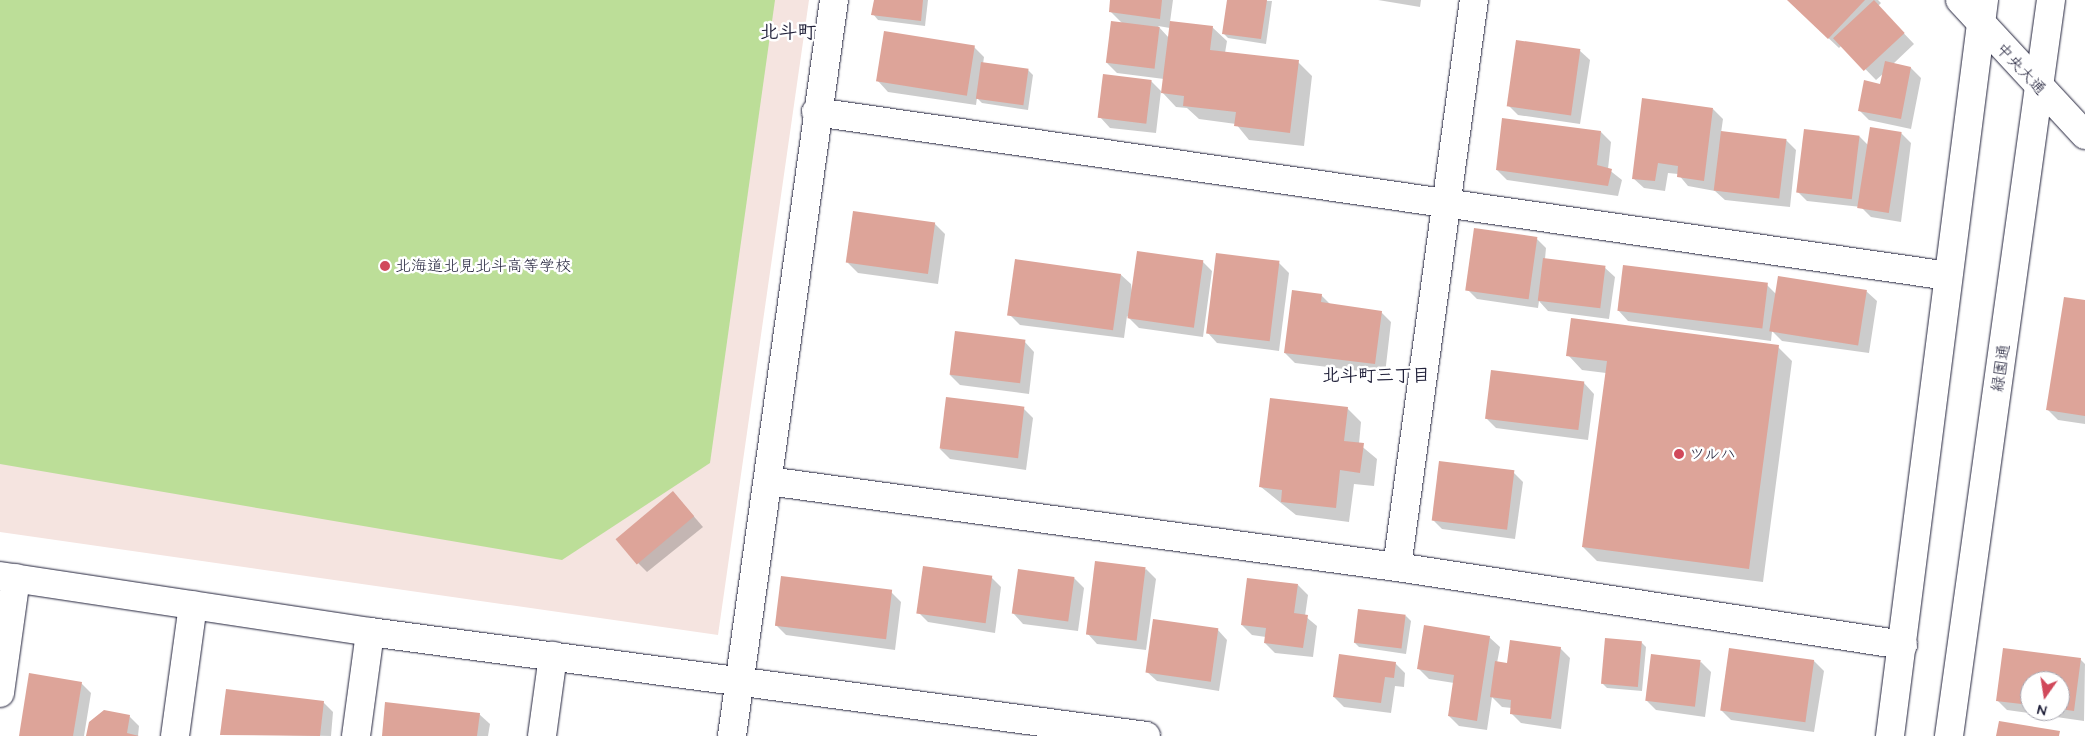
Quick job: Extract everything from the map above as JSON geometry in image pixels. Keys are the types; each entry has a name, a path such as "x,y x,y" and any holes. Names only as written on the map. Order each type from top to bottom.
{"street":[{"path":"732,736 768,481 816,112 834,0"},
{"path":"1397,567 1474,0"},
{"name":"中央大通","path":"1960,0 1982,12 2040,90 2085,135"},
{"name":"緑園通","path":"1949,736 2051,0"},
{"path":"1890,736 1982,12"},
{"path":"816,112 1448,201 1948,276"},
{"path":"768,481 1397,567 1903,645"},
{"path":"0,692 8,577 370,632 1146,736"},
{"path":"175,736 193,605"},
{"path":"356,736 370,632"},
{"path":"542,736 553,656"}],"shaded area":[{"name":"北海道北見北斗高等学校","path":"0,0 809,0 718,635 0,532"}],"green space":[{"name":"北海道北見北斗高等学校","path":"0,0 775,0 710,463 562,560 0,464"}],"building":[{"path":"874,0 923,0 921,21 871,15"},
{"path":"1110,0 1162,0 1160,19 1109,12"},
{"path":"1227,0 1267,0 1261,39 1222,34"},
{"path":"1787,0 1865,0 1828,39"},
{"path":"1874,0 1905,33 1864,71 1833,38"},
{"path":"1111,21 1160,27 1155,69 1106,63"},
{"path":"1170,21 1213,26 1210,50 1299,60 1290,133 1234,126 1236,112 1183,106 1184,96 1161,93"},
{"path":"884,31 975,45 967,96 876,81"},
{"path":"1516,40 1580,49 1571,115 1507,106"},
{"path":"1885,61 1911,67 1901,119 1858,111 1864,80 1880,84"},
{"path":"981,62 1029,69 1023,105 976,99"},
{"path":"1103,74 1152,80 1146,124 1098,118"},
{"path":"1642,98 1713,108 1704,181 1677,177 1678,166 1658,163 1655,181 1632,179"},
{"path":"1502,118 1601,131 1597,165 1612,169 1608,186 1496,170"},
{"path":"1870,127 1902,132 1889,213 1857,208"},
{"path":"1804,129 1860,136 1852,199 1796,193"},
{"path":"1721,131 1787,139 1779,199 1714,191"},
{"path":"853,211 935,223 928,274 846,262"},
{"path":"1474,228 1537,237 1529,299 1465,290"},
{"path":"1137,251 1203,260 1194,328 1128,318"},
{"path":"1216,253 1280,261 1270,341 1206,333"},
{"path":"1543,258 1606,266 1600,308 1538,301"},
{"path":"1015,259 1121,274 1113,330 1007,315"},
{"path":"1623,265 1768,283 1762,328 1617,311"},
{"path":"1778,276 1867,290 1858,345 1769,331"},
{"path":"1292,290 1322,294 1321,302 1382,311 1375,364 1284,353"},
{"path":"2064,297 2085,300 2085,416 2046,410"},
{"name":"ツルハ","path":"1571,318 1779,345 1749,569 1582,547 1607,361 1566,356"},
{"path":"955,331 1025,340 1020,383 950,375"},
{"path":"1491,370 1584,381 1578,430 1485,419"},
{"path":"946,397 1024,407 1018,458 940,449"},
{"path":"1270,398 1348,407 1344,441 1364,443 1360,473 1340,470 1336,508 1281,502 1282,490 1259,487"},
{"path":"1439,461 1514,470 1507,530 1432,521"},
{"path":"673,491 694,516 637,564 616,539"},
{"path":"1095,561 1146,567 1137,641 1086,634"},
{"path":"923,566 992,576 986,623 916,614"},
{"path":"1018,569 1074,577 1068,621 1012,614"},
{"path":"781,576 892,590 886,639 775,626"},
{"path":"1247,578 1298,584 1294,613 1308,615 1303,648 1264,643 1266,628 1241,625"},
{"path":"1358,609 1406,615 1401,649 1354,643"},
{"path":"1153,619 1218,628 1211,682 1145,672"},
{"path":"1424,625 1490,636 1477,721 1448,716 1454,675 1417,669"},
{"path":"1605,638 1642,641 1638,687 1601,684"},
{"path":"1510,640 1561,647 1551,719 1510,714 1511,700 1490,697 1495,661 1507,663"},
{"path":"1729,648 1814,660 1805,722 1720,710"},
{"path":"2003,648 2081,658 2074,711 2070,710 2070,671 2020,671 2020,704 1996,701"},
{"path":"1339,654 1396,662 1394,678 1385,677 1381,703 1333,697"},
{"path":"1651,654 1701,660 1695,707 1645,701"},
{"path":"29,673 82,682 73,736 19,736"},
{"path":"226,689 324,701 320,736 220,735"},
{"path":"385,702 480,713 477,736 382,736"},
{"path":"104,710 130,715 127,733 139,736 86,736 89,722"},
{"path":"1999,721 2060,731 2059,736 1996,736"}],"place":[{"name":"北海道北見北斗高等学校","path":"385,266"},
{"name":"ツルハ","path":"1679,454"}],"district":[{"name":"北斗町","path":"788,33"},
{"name":"北斗町三丁目","path":"1376,376"}]}
